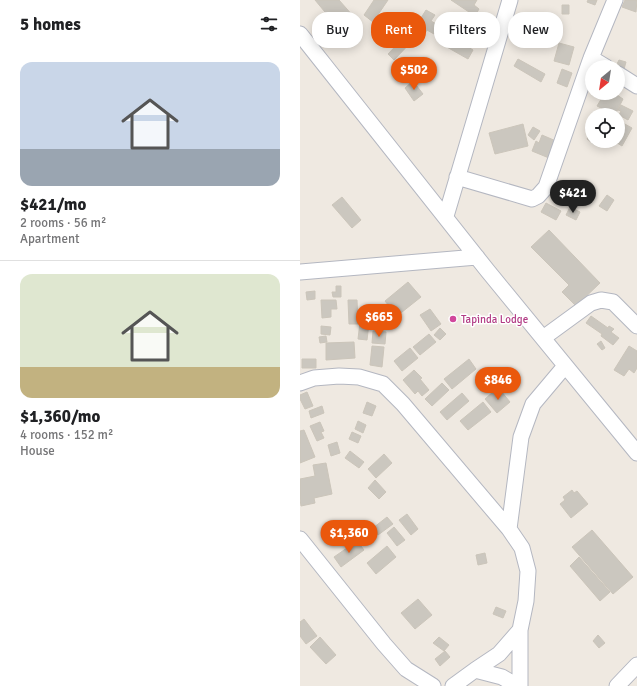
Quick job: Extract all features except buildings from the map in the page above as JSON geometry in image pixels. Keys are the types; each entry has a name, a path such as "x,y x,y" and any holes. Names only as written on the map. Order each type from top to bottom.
{"street":[{"path":"446,216 510,0"},
{"path":"457,177 532,199 538,196 546,187 591,58 615,0"},
{"path":"300,34 565,366 637,453"},
{"path":"625,78 637,86"},
{"path":"300,272 478,257"},
{"path":"543,338 591,303 601,300 613,302 637,326"},
{"path":"509,529 521,437 533,404 565,366"},
{"path":"300,383 314,378 339,376 359,377 383,384 403,404 509,529 522,548 528,571 526,601 520,630 518,686 502,677 475,670"},
{"path":"300,539 379,638 406,669 433,686"},
{"path":"453,686 499,654 520,630"},
{"path":"617,686 637,665"}],"place":[{"name":"Tapinda Lodge","path":"453,319"}]}
